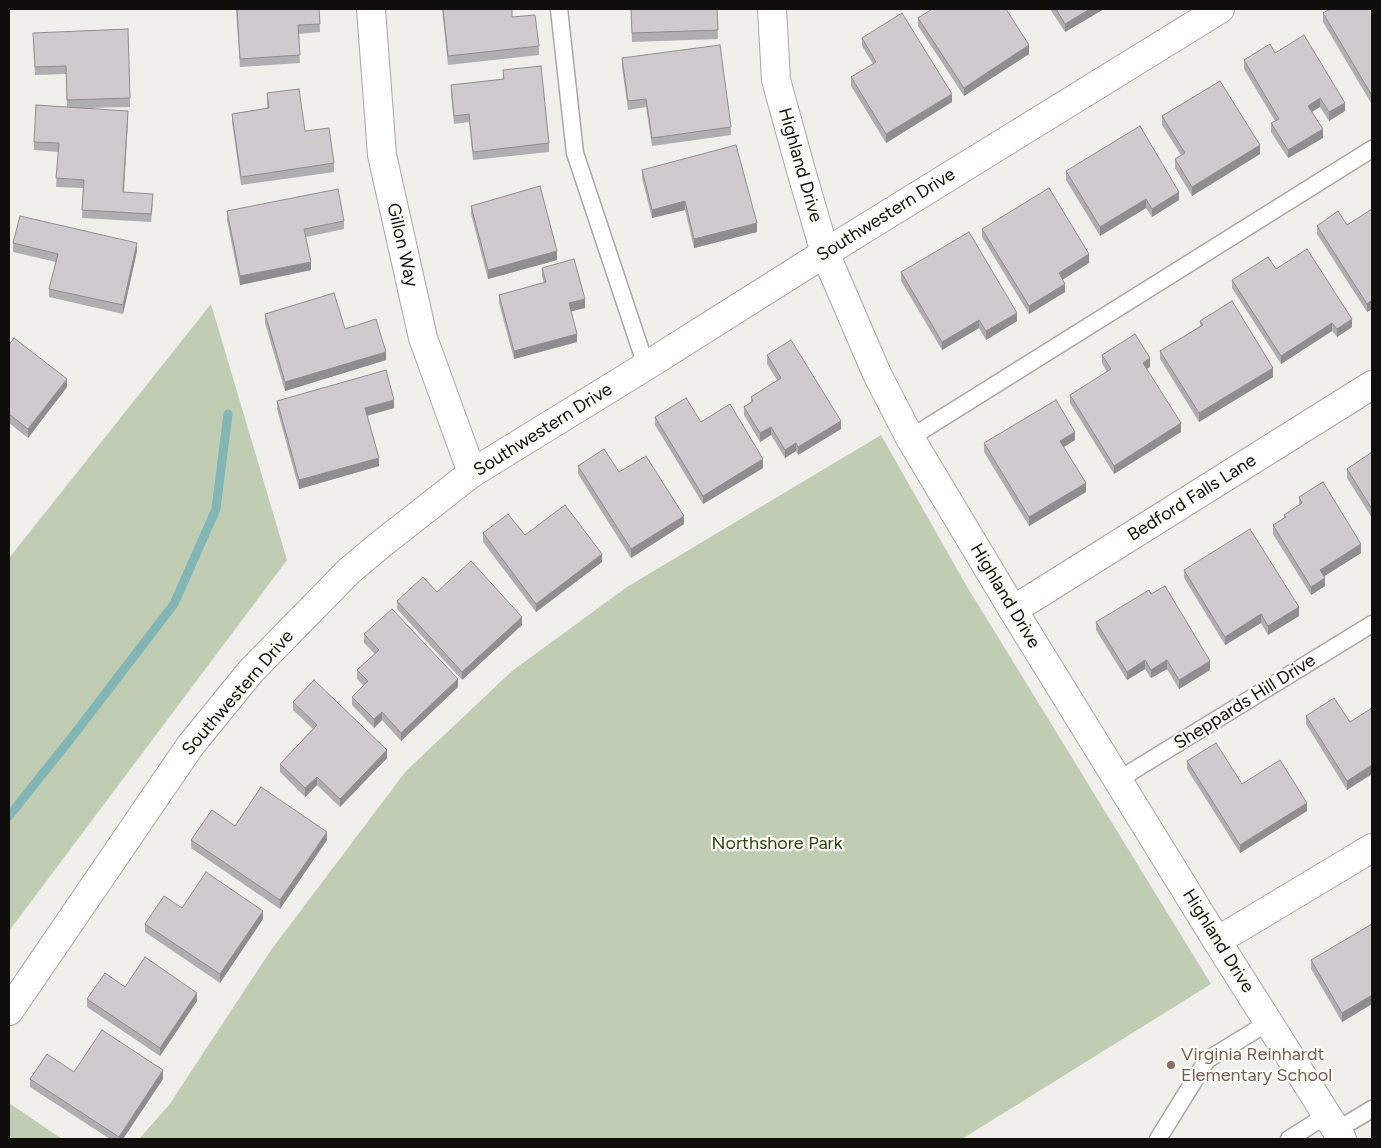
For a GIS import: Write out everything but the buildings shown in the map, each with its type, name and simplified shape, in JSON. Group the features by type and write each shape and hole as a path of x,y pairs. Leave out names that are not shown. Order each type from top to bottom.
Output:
{"street":[{"name":"Gillon Way","path":"370,9 382,155 423,338 472,473"},
{"name":"Highland Drive","path":"772,9 776,80 825,253 877,374 910,438 1013,610 1335,1128"},
{"name":"Southwestern Drive","path":"9,1011 190,746 235,690 286,634 349,571 380,545 472,473 1220,9"},
{"name":"Bedford Falls Lane","path":"1013,610 1372,385"},
{"path":"1217,940 1372,848"}],"lane":[{"path":"559,9 575,153 646,366"},
{"path":"910,438 1372,149"},
{"name":"Sheppards Hill Drive","path":"1118,780 1372,624"},
{"path":"1158,1139 1207,1060 1269,1022"},
{"path":"1289,1139 1335,1128 1372,1108"}],"green space":[{"path":"211,304 287,560 9,931 9,558"},
{"name":"Northshore Park","path":"881,435 966,585 1211,984 962,1139 139,1139 169,1105 271,950 406,771 512,671 627,587"},
{"path":"9,1103 62,1139 9,1139"}],"waterway":[{"path":"9,816 174,604 216,509 228,414"}],"place":[{"name":"Virginia Reinhardt Elementary School","path":"1171,1065"}]}
